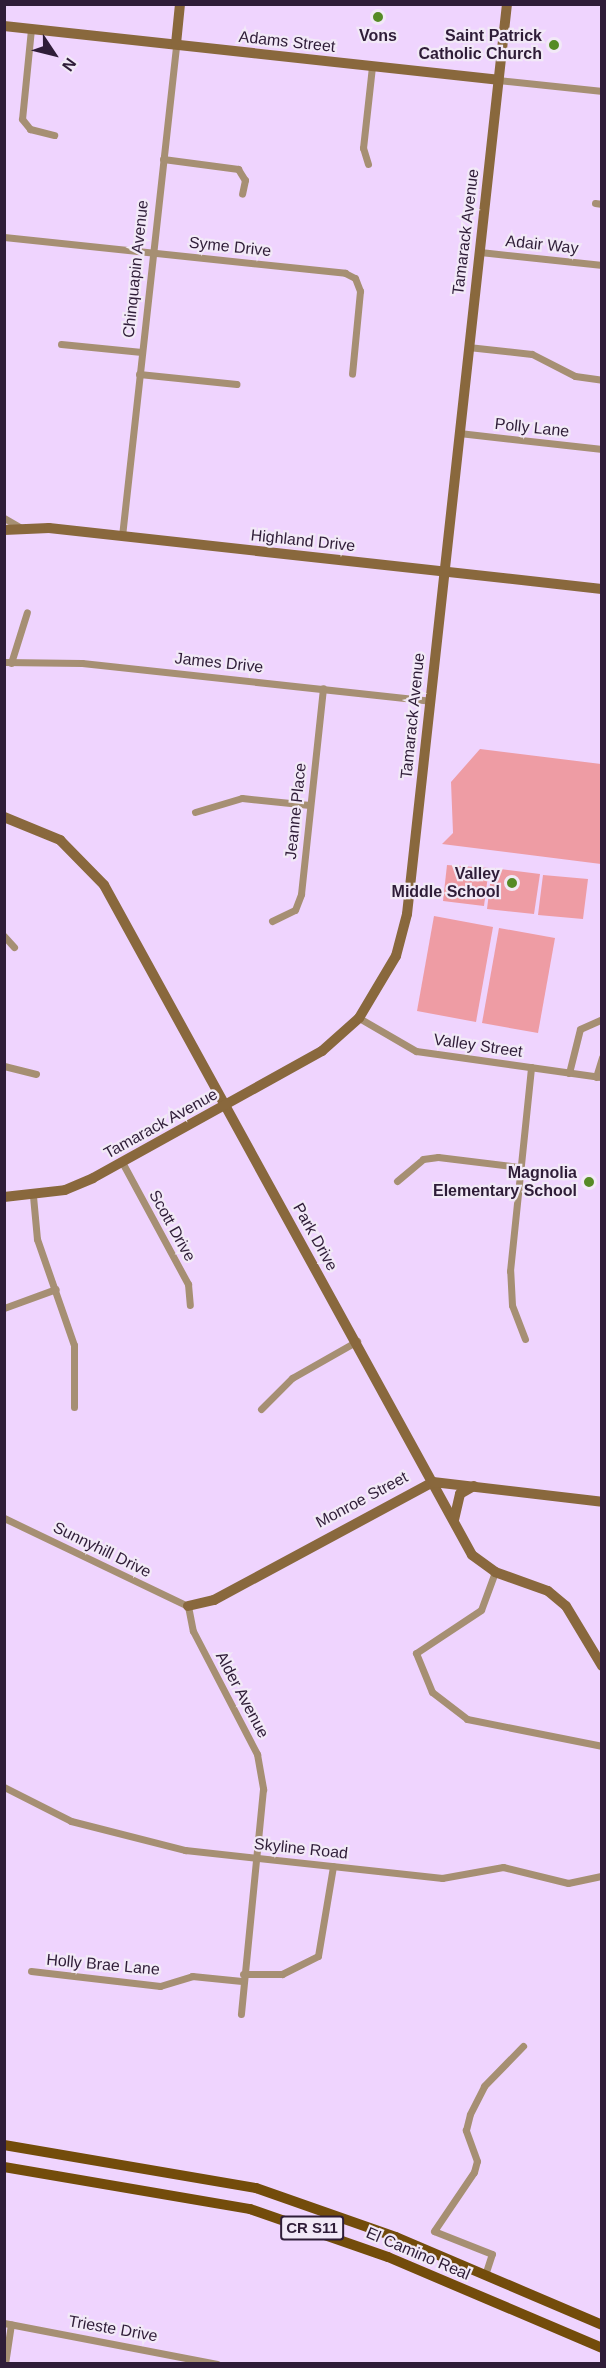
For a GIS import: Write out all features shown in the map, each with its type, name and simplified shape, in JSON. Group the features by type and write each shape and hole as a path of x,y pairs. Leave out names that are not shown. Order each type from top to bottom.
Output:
{"main road":[{"name":"Chinquapin Avenue","path":"176,44 180,4"},
{"name":"Tamarack Avenue","path":"4,1197 33,1196 65,1190 122,1162 321,1051 359,1018 387,976 407,914 507,4"},
{"name":"Adams Street","path":"4,26 498,80"},
{"name":"Highland Drive","path":"21,528 122,536 602,589"},
{"path":"4,530 21,528"},
{"name":"Park Drive","path":"4,817 60,840 104,885 224,1106 357,1341 472,1555 495,1572 548,1591 566,1606 602,1666"},
{"name":"Monroe Street","path":"188,1606 214,1600 433,1482 602,1502"},
{"path":"453,1520 460,1494 474,1486"},
{"name":"El Camino Real","path":"4,2145 255,2188 340,2215 602,2325"},
{"name":"El Camino Real","path":"4,2166 250,2209 366,2248 602,2348"}],"street":[{"path":"31,29 22,119 30,129 54,135"},
{"name":"Chinquapin Avenue","path":"122,536 176,44"},
{"path":"368,164 363,148 372,66"},
{"name":"Adams Street","path":"498,80 602,91"},
{"path":"163,159 238,169 245,180 242,194"},
{"name":"Syme Drive","path":"4,237 153,252 355,278 360,291 352,374"},
{"name":"Adair Way","path":"480,252 602,266"},
{"path":"61,344 142,352"},
{"path":"468,347 532,354 575,376 602,380"},
{"path":"139,374 236,384"},
{"name":"Polly Lane","path":"459,433 602,449"},
{"name":"Highland Drive","path":"4,518 21,528"},
{"path":"8,663 27,612"},
{"name":"James Drive","path":"8,663 82,663 430,701"},
{"name":"Jeanne Place","path":"272,921 295,910 301,894 323,688"},
{"path":"195,812 242,798 310,805"},
{"path":"4,936 14,947"},
{"name":"Valley Street","path":"359,1018 416,1051 599,1077"},
{"path":"569,1073 580,1029 602,1019"},
{"path":"599,1077 602,1057"},
{"path":"4,1066 36,1074"},
{"path":"525,1340 512,1305 510,1271 531,1067"},
{"path":"397,1181 423,1160 438,1157 520,1167"},
{"name":"Scott Drive","path":"122,1162 189,1284 190,1305"},
{"path":"33,1196 37,1239 74,1345 74,1407"},
{"path":"4,1308 56,1289"},
{"path":"261,1409 292,1378 357,1341"},
{"name":"Sunnyhill Drive","path":"4,1518 188,1606"},
{"path":"495,1572 481,1610 420,1645 417,1664 439,1702 467,1719 602,1746"},
{"name":"Alder Avenue","path":"188,1606 193,1631 257,1754 263,1789 241,2014"},
{"name":"Skyline Road","path":"4,1787 71,1821 142,1843 442,1878 503,1867 568,1883 602,1876"},
{"name":"Holly Brae Lane","path":"31,1971 160,1986 192,1976 243,1977 282,1974 318,1956 333,1866"},
{"path":"485,2275 492,2254 434,2230 474,2172 477,2162 466,2130 470,2114 484,2086 523,2046"},
{"path":"5,2364 8,2324"},
{"name":"Trieste Drive","path":"8,2324 217,2364"}],"shaded area":[{"path":"480,749 601,764 601,864 442,844 453,833 451,782"},
{"path":"447,865 489,868 484,906 443,901"},
{"path":"492,868 540,874 534,914 487,909"},
{"path":"543,875 588,879 583,919 538,915"},
{"path":"434,916 493,927 476,1022 417,1011"},
{"path":"499,928 555,938 538,1033 482,1023"}],"place":[{"name":"Vons","path":"378,17"},
{"name":"Saint Patrick Catholic Church","path":"554,45"},
{"name":"Valley Middle School","path":"512,883"},
{"name":"Magnolia Elementary School","path":"589,1182"}]}
